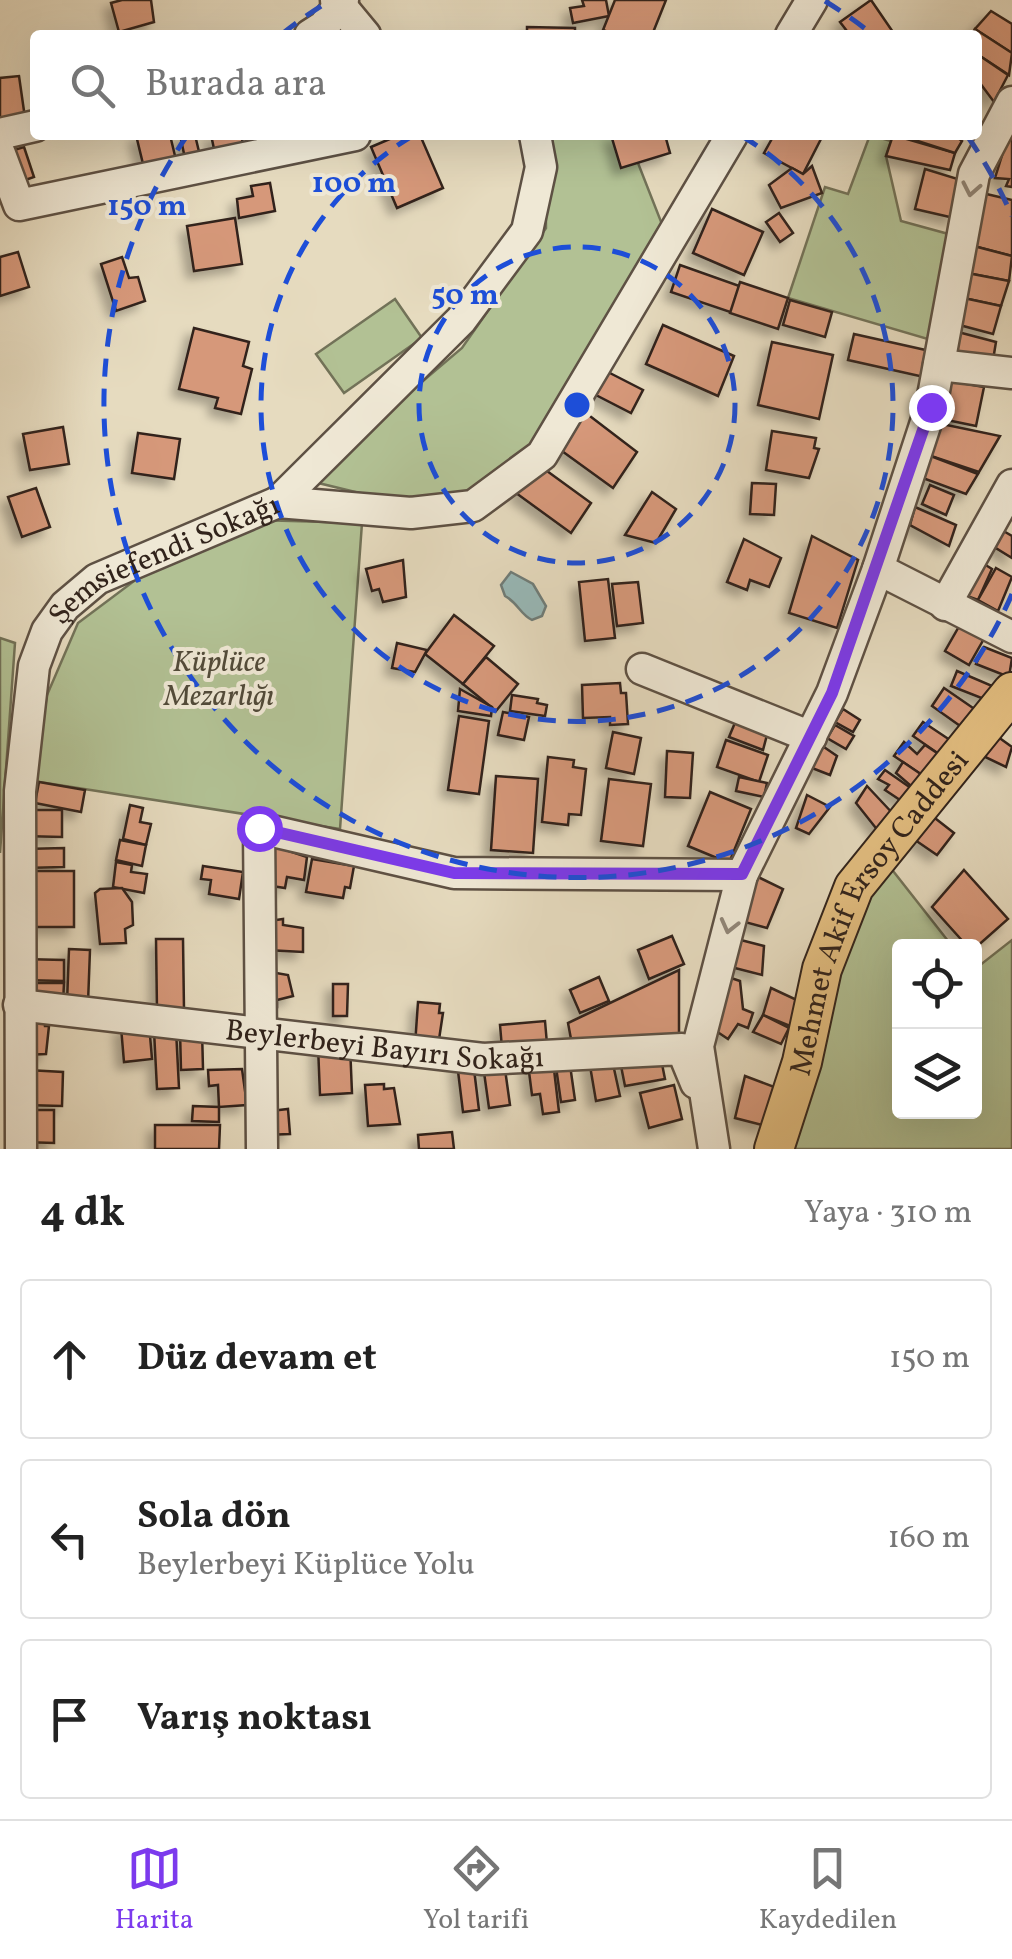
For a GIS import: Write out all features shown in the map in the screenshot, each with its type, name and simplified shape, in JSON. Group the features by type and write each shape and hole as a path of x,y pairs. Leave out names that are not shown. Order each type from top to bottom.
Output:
{"main road":[{"name":"Mehmet Akif Ersoy Caddesi","path":"774,1149 802,1062 822,969 854,888 1012,692"}],"street":[{"path":"794,30 812,0"},
{"path":"318,30 339,2 361,30"},
{"path":"714,1149 698,1046 742,874 832,693 878,569 931,407 974,174 1012,102"},
{"path":"0,134 30,127"},
{"path":"0,154 18,205 331,140"},
{"path":"278,502 462,320 527,231 540,167 536,140"},
{"name":"Şemsiefendi Sokağı","path":"21,1149 20,1005 10,829 20,792 34,666 47,631 65,606 97,580 278,502 411,513 473,506 542,455 729,140"},
{"path":"939,366 1012,373"},
{"path":"945,605 1012,486"},
{"path":"878,569 1012,637"},
{"path":"642,669 810,737"},
{"path":"262,1149 259,828 454,873 742,874"},
{"name":"Beylerbeyi Bayırı Sokağı","path":"20,1005 483,1059 682,1049 710,1113"}],"green space":[{"path":"545,140 629,140 669,242 507,480 413,506 306,480 462,348 546,228"},
{"path":"868,140 891,141 886,156 901,221 952,235 931,340 788,298 825,187 848,194"},
{"path":"395,299 422,338 344,393 316,354"},
{"name":"Küplüce Mezarlığı","path":"256,520 362,523 340,829 33,781 47,695 78,623 162,560"},
{"path":"0,638 15,643 0,853"},
{"path":"875,848 946,939 892,939 892,1119 982,1119 982,964 1012,940 1012,1149 775,1149"}],"water":[{"path":"511,572 533,584 546,606 542,616 532,620 505,596 501,585"}],"building":[{"path":"151,0 154,22 118,30 111,3"},
{"path":"582,0 606,0 609,16 573,23 570,8 584,6"},
{"path":"615,0 666,0 654,30 603,30"},
{"path":"871,0 892,30 846,30 840,22"},
{"path":"991,11 1012,24 1012,53 982,30 975,29"},
{"path":"527,27 575,28 575,30"},
{"path":"982,34 1012,53 1009,75 982,57"},
{"path":"982,57 1008,75 994,102 982,86"},
{"path":"19,76 26,125 0,134 0,78"},
{"path":"1009,133 1012,187 1006,186 1009,179 995,178"},
{"path":"137,140 171,140 176,160 144,168"},
{"path":"181,140 196,140 201,160 186,163"},
{"path":"212,140 242,140 245,152 216,158"},
{"path":"387,140 422,140 443,188 397,208 371,147"},
{"path":"613,140 666,140 670,153 621,168"},
{"path":"771,140 820,140 803,174 764,153"},
{"path":"891,140 910,140 955,153 950,170 886,156"},
{"path":"915,140 961,140 955,153"},
{"path":"24,147 34,177 14,184 4,153"},
{"path":"812,166 822,193 781,208 769,185 792,168 803,174"},
{"path":"925,169 961,180 954,218 915,209"},
{"path":"270,183 275,211 239,218 237,199 253,196 251,186"},
{"path":"978,192 1012,200 1012,256 966,244"},
{"path":"712,209 763,232 744,275 693,253"},
{"path":"779,213 793,233 780,242 766,222"},
{"path":"235,218 242,264 194,271 187,226"},
{"path":"966,244 1012,256 1009,281 962,272"},
{"path":"18,252 29,287 0,296 0,257"},
{"path":"122,257 129,278 138,277 145,301 116,311 101,264"},
{"path":"680,265 745,288 736,314 671,292"},
{"path":"962,272 1009,281 1001,306 959,297"},
{"path":"740,282 788,298 778,329 730,313"},
{"path":"959,297 1001,306 993,334 952,323"},
{"path":"790,300 832,312 825,337 783,325"},
{"path":"663,325 734,356 718,396 646,364"},
{"path":"194,328 249,342 243,366 252,369 241,414 215,408 218,398 179,389"},
{"path":"958,332 996,342 992,366 957,361"},
{"path":"854,334 930,351 924,377 848,360"},
{"path":"772,342 833,355 819,419 758,405"},
{"path":"604,370 643,390 631,413 592,393"},
{"path":"950,381 984,387 976,426 942,419"},
{"path":"582,410 637,452 613,488 555,446"},
{"path":"937,423 1000,436 979,472 928,455"},
{"path":"63,427 69,464 30,470 23,434"},
{"path":"772,431 816,438 814,448 819,449 809,478 766,470"},
{"path":"138,433 180,439 174,479 132,473"},
{"path":"928,455 978,474 966,494 920,477"},
{"path":"536,463 591,503 571,533 516,493"},
{"path":"752,483 776,484 774,515 750,514"},
{"path":"930,485 954,495 946,515 922,504"},
{"path":"36,488 50,527 22,537 8,497"},
{"path":"652,492 676,509 656,543 625,535"},
{"path":"915,507 956,525 949,546 910,525"},
{"path":"1000,529 1012,536 1012,558 991,545"},
{"path":"812,536 858,560 837,628 789,613"},
{"path":"744,539 781,558 769,587 750,580 747,590 727,582"},
{"path":"403,560 406,597 383,602 379,589 372,591 366,569"},
{"path":"984,564 992,569 978,600 967,596"},
{"path":"996,568 1012,577 998,611 978,600"},
{"path":"608,579 615,638 585,641 579,582"},
{"path":"638,582 643,623 617,626 612,584"},
{"path":"454,615 494,646 463,684 425,654"},
{"path":"961,623 985,637 969,665 945,651"},
{"path":"397,643 427,650 415,672 392,668"},
{"path":"984,647 1012,658 1009,677 976,664"},
{"path":"486,657 518,684 496,711 463,684"},
{"path":"957,671 997,688 989,701 951,686"},
{"path":"620,683 621,693 626,693 628,724 610,725 610,717 583,718 582,685"},
{"path":"944,688 976,710 963,728 932,706"},
{"path":"460,689 492,707 491,716 458,711"},
{"path":"512,695 538,699 537,703 547,705 545,716 510,711"},
{"path":"843,709 860,720 853,732 835,722"},
{"path":"503,712 529,717 524,740 498,735"},
{"path":"459,716 489,721 479,794 448,790"},
{"path":"737,718 768,731 763,750 729,737"},
{"path":"923,722 956,744 946,759 913,736"},
{"path":"835,725 854,736 846,749 827,738"},
{"path":"613,732 641,738 634,774 606,768"},
{"path":"994,734 1012,747 1006,767 983,756"},
{"path":"726,740 768,755 759,782 717,767"},
{"path":"904,742 917,754 925,745 946,759 928,779 894,756"},
{"path":"821,745 837,756 830,775 812,768"},
{"path":"667,751 693,753 690,798 665,797"},
{"path":"548,757 574,760 573,767 586,769 581,815 569,814 568,825 542,822"},
{"path":"903,762 928,779 918,792 896,773"},
{"path":"885,770 918,793 909,806 885,790 889,785 878,779"},
{"path":"496,776 538,779 533,853 491,850"},
{"path":"739,777 767,783 764,797 736,791"},
{"path":"609,779 651,784 643,846 601,841"},
{"path":"39,782 85,790 81,812 35,803"},
{"path":"867,786 897,818 883,837 856,803"},
{"path":"710,792 751,809 729,863 688,846"},
{"path":"807,795 830,807 809,834 796,828"},
{"path":"130,805 143,808 140,822 151,824 146,845 123,839"},
{"path":"24,810 62,810 62,837 23,836"},
{"path":"931,815 954,833 937,855 915,840"},
{"path":"120,840 146,845 142,866 116,860"},
{"path":"271,845 307,857 304,880 287,877 285,888 265,885"},
{"path":"64,848 64,867 24,868 24,849"},
{"path":"312,859 354,866 350,888 345,887 343,898 306,892"},
{"path":"116,862 132,865 131,872 147,874 144,893 113,887"},
{"path":"203,866 243,872 239,899 209,894 211,880 201,879"},
{"path":"964,870 1008,919 982,942 961,939 932,907"},
{"path":"22,871 74,871 74,927 22,927"},
{"path":"756,876 783,889 767,928 741,921"},
{"path":"122,888 132,902 133,925 125,929 126,943 100,944 95,893 100,889"},
{"path":"283,919 283,925 303,928 303,952 267,950 269,921"},
{"path":"672,936 684,964 649,979 638,950"},
{"path":"733,938 764,946 762,975 731,967"},
{"path":"156,939 183,939 184,1010 157,1011"},
{"path":"69,949 90,950 88,1003 67,1003"},
{"path":"22,959 64,960 64,981 22,980"},
{"path":"259,970 288,975 293,996 277,1000 277,1007 260,1007"},
{"path":"679,970 679,1036 571,1039 568,1023"},
{"path":"725,976 740,981 743,1009 753,1013 748,1028 738,1024 728,1039 716,1031"},
{"path":"599,977 609,1001 580,1013 570,990"},
{"path":"36,983 64,983 63,1003 36,1002"},
{"path":"333,984 348,984 347,1016 333,1016"},
{"path":"771,988 799,1001 795,1028 763,1015"},
{"path":"418,1002 440,1004 439,1013 443,1013 438,1046 415,1045"},
{"path":"23,1013 44,1013 45,1026 49,1026 46,1054 24,1055"},
{"path":"763,1015 789,1028 781,1044 753,1032"},
{"path":"545,1021 547,1044 502,1048 500,1025"},
{"path":"149,1024 152,1059 124,1062 121,1027"},
{"path":"176,1030 179,1088 157,1089 154,1031"},
{"path":"202,1030 203,1069 181,1070 180,1031"},
{"path":"350,1045 352,1093 320,1095 318,1046"},
{"path":"660,1054 665,1079 625,1086 620,1061"},
{"path":"611,1055 620,1096 596,1101 589,1060"},
{"path":"569,1058 575,1100 561,1102 555,1060"},
{"path":"473,1061 479,1110 463,1112 457,1063"},
{"path":"553,1061 559,1112 543,1114 540,1094 532,1095 528,1064"},
{"path":"504,1062 510,1105 489,1108 483,1065"},
{"path":"242,1069 247,1105 219,1107 218,1085 209,1086 208,1070"},
{"path":"27,1070 63,1072 62,1106 25,1105"},
{"path":"745,1076 777,1088 766,1126 735,1118"},
{"path":"384,1084 384,1089 394,1088 400,1124 368,1126 365,1085"},
{"path":"674,1085 682,1119 649,1128 640,1093"},
{"path":"193,1106 219,1107 219,1122 192,1121"},
{"path":"288,1109 290,1134 264,1135 262,1112"},
{"path":"23,1110 54,1110 54,1143 23,1142"},
{"path":"155,1125 220,1125 219,1149 155,1149"},
{"path":"452,1132 454,1149 419,1149 418,1135"}],"route":[{"path":"259,828 454,873 742,874 832,693 931,407"}]}
